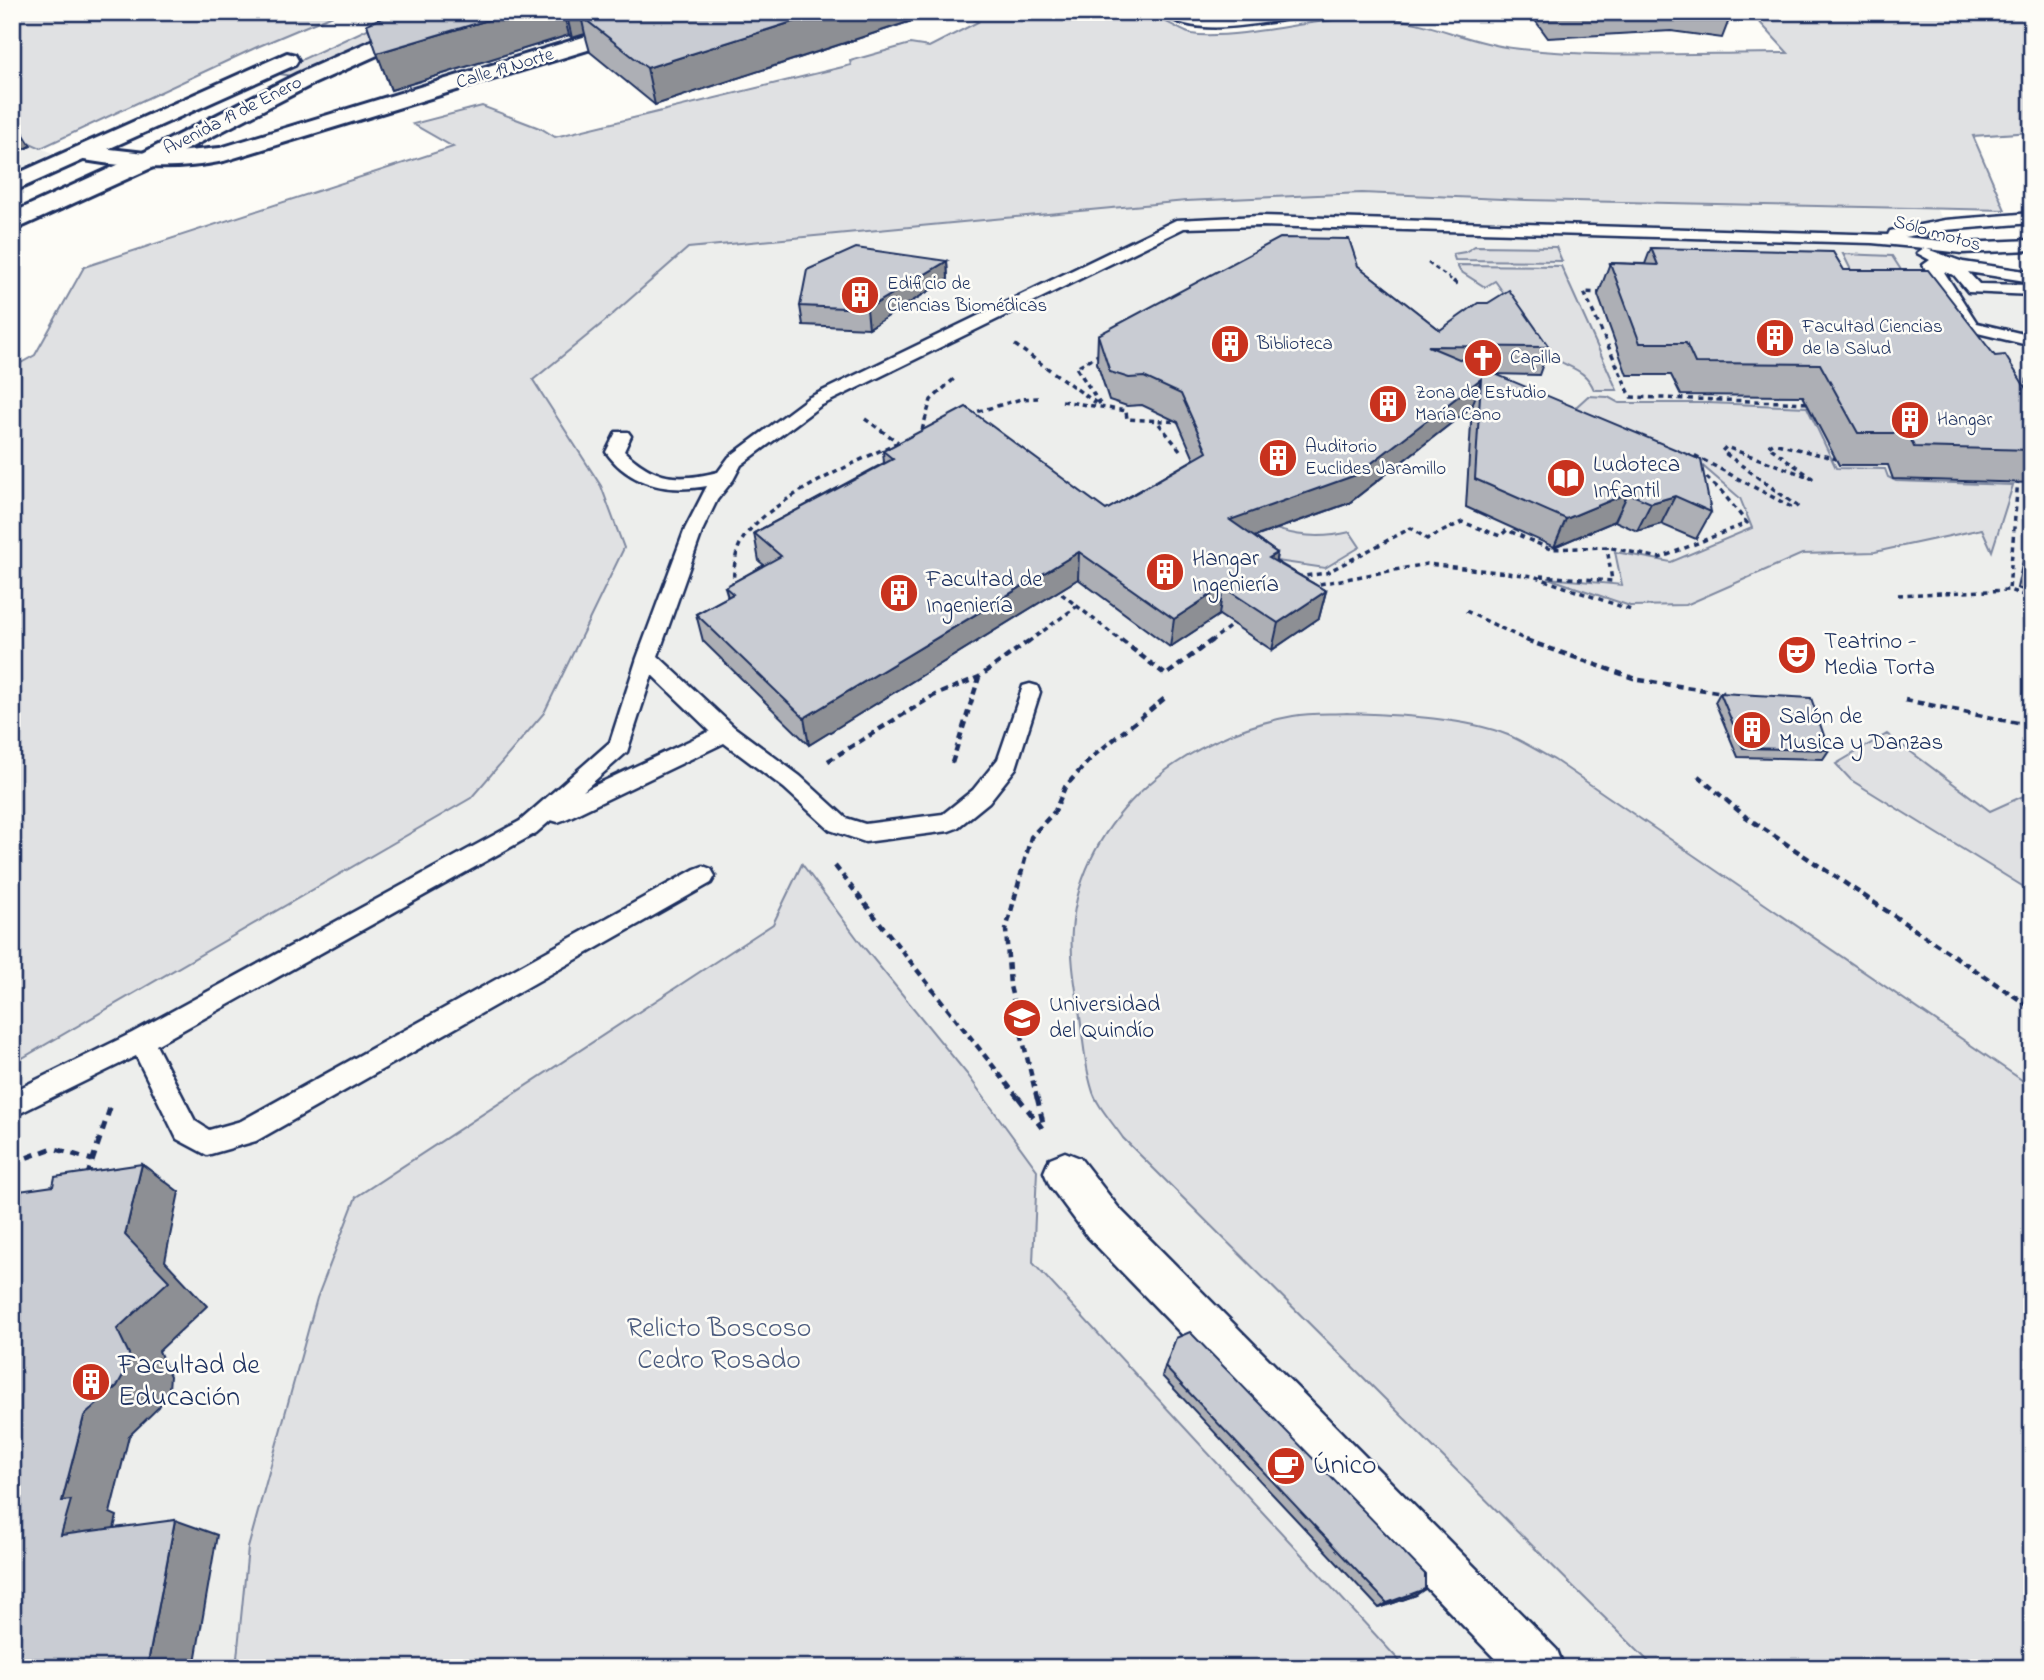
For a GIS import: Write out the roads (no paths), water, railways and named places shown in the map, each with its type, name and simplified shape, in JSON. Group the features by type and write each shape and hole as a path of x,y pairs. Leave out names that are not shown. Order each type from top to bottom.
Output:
{"main road":[{"name":"Avenida 19 de Enero","path":"12,223 142,163 305,79 454,12"},
{"name":"Calle 19 Norte","path":"142,163 187,162 322,125 688,12"},
{"name":"Avenida 19 de Enero","path":"18,179 84,153 306,52"},
{"path":"84,153 142,163"}],"street":[{"path":"1065,1172 1102,1222 1539,1668"}],"lane":[{"path":"1167,12 1191,23 1204,24 1308,12"},
{"path":"1872,237 1945,225 2032,218"},
{"path":"528,827 619,746 647,657 694,529 708,499 727,476 735,461 814,401 1181,223 1260,221 1705,235 1872,237 1962,248 2032,245"},
{"name":"Sólo motos","path":"1872,237 1960,266 2032,277"},
{"path":"1910,249 1908,253 1931,265 1960,272 1974,289 2032,290"},
{"path":"1931,265 1971,326 2032,341"},
{"path":"622,436 615,452 634,472 664,483 695,484 727,476"},
{"path":"647,657 726,733 792,782 838,824 865,833 949,822 981,796 1008,762 1030,692"},
{"path":"12,1105 141,1041 528,827 726,733"},
{"path":"141,1041 186,1130 207,1143 247,1132 703,876"}],"place":[{"name":"Edificio de Ciencias Biomédicas","path":"860,295"},
{"name":"Facultad Ciencias de la Salud","path":"1775,338"},
{"name":"Biblioteca","path":"1230,344"},
{"name":"Capilla","path":"1483,358"},
{"name":"Zona de Estudio María Cano","path":"1388,404"},
{"name":"Hangar","path":"1910,420"},
{"name":"Auditorio Euclides Jaramillo","path":"1278,458"},
{"name":"Ludoteca Infantil","path":"1566,478"},
{"name":"Hangar Ingeniería","path":"1165,572"},
{"name":"Facultad de Ingeniería","path":"899,593"},
{"name":"Teatrino - Media Torta","path":"1797,655"},
{"name":"Salón de Musica y Danzas","path":"1752,730"},
{"name":"Universidad del Quindío","path":"1022,1018"},
{"name":"Facultad de Educación","path":"91,1382"},
{"name":"Único","path":"1286,1466"}],"park label":[{"name":"Relicto Boscoso Cedro Rosado","path":"719,1345"}]}
